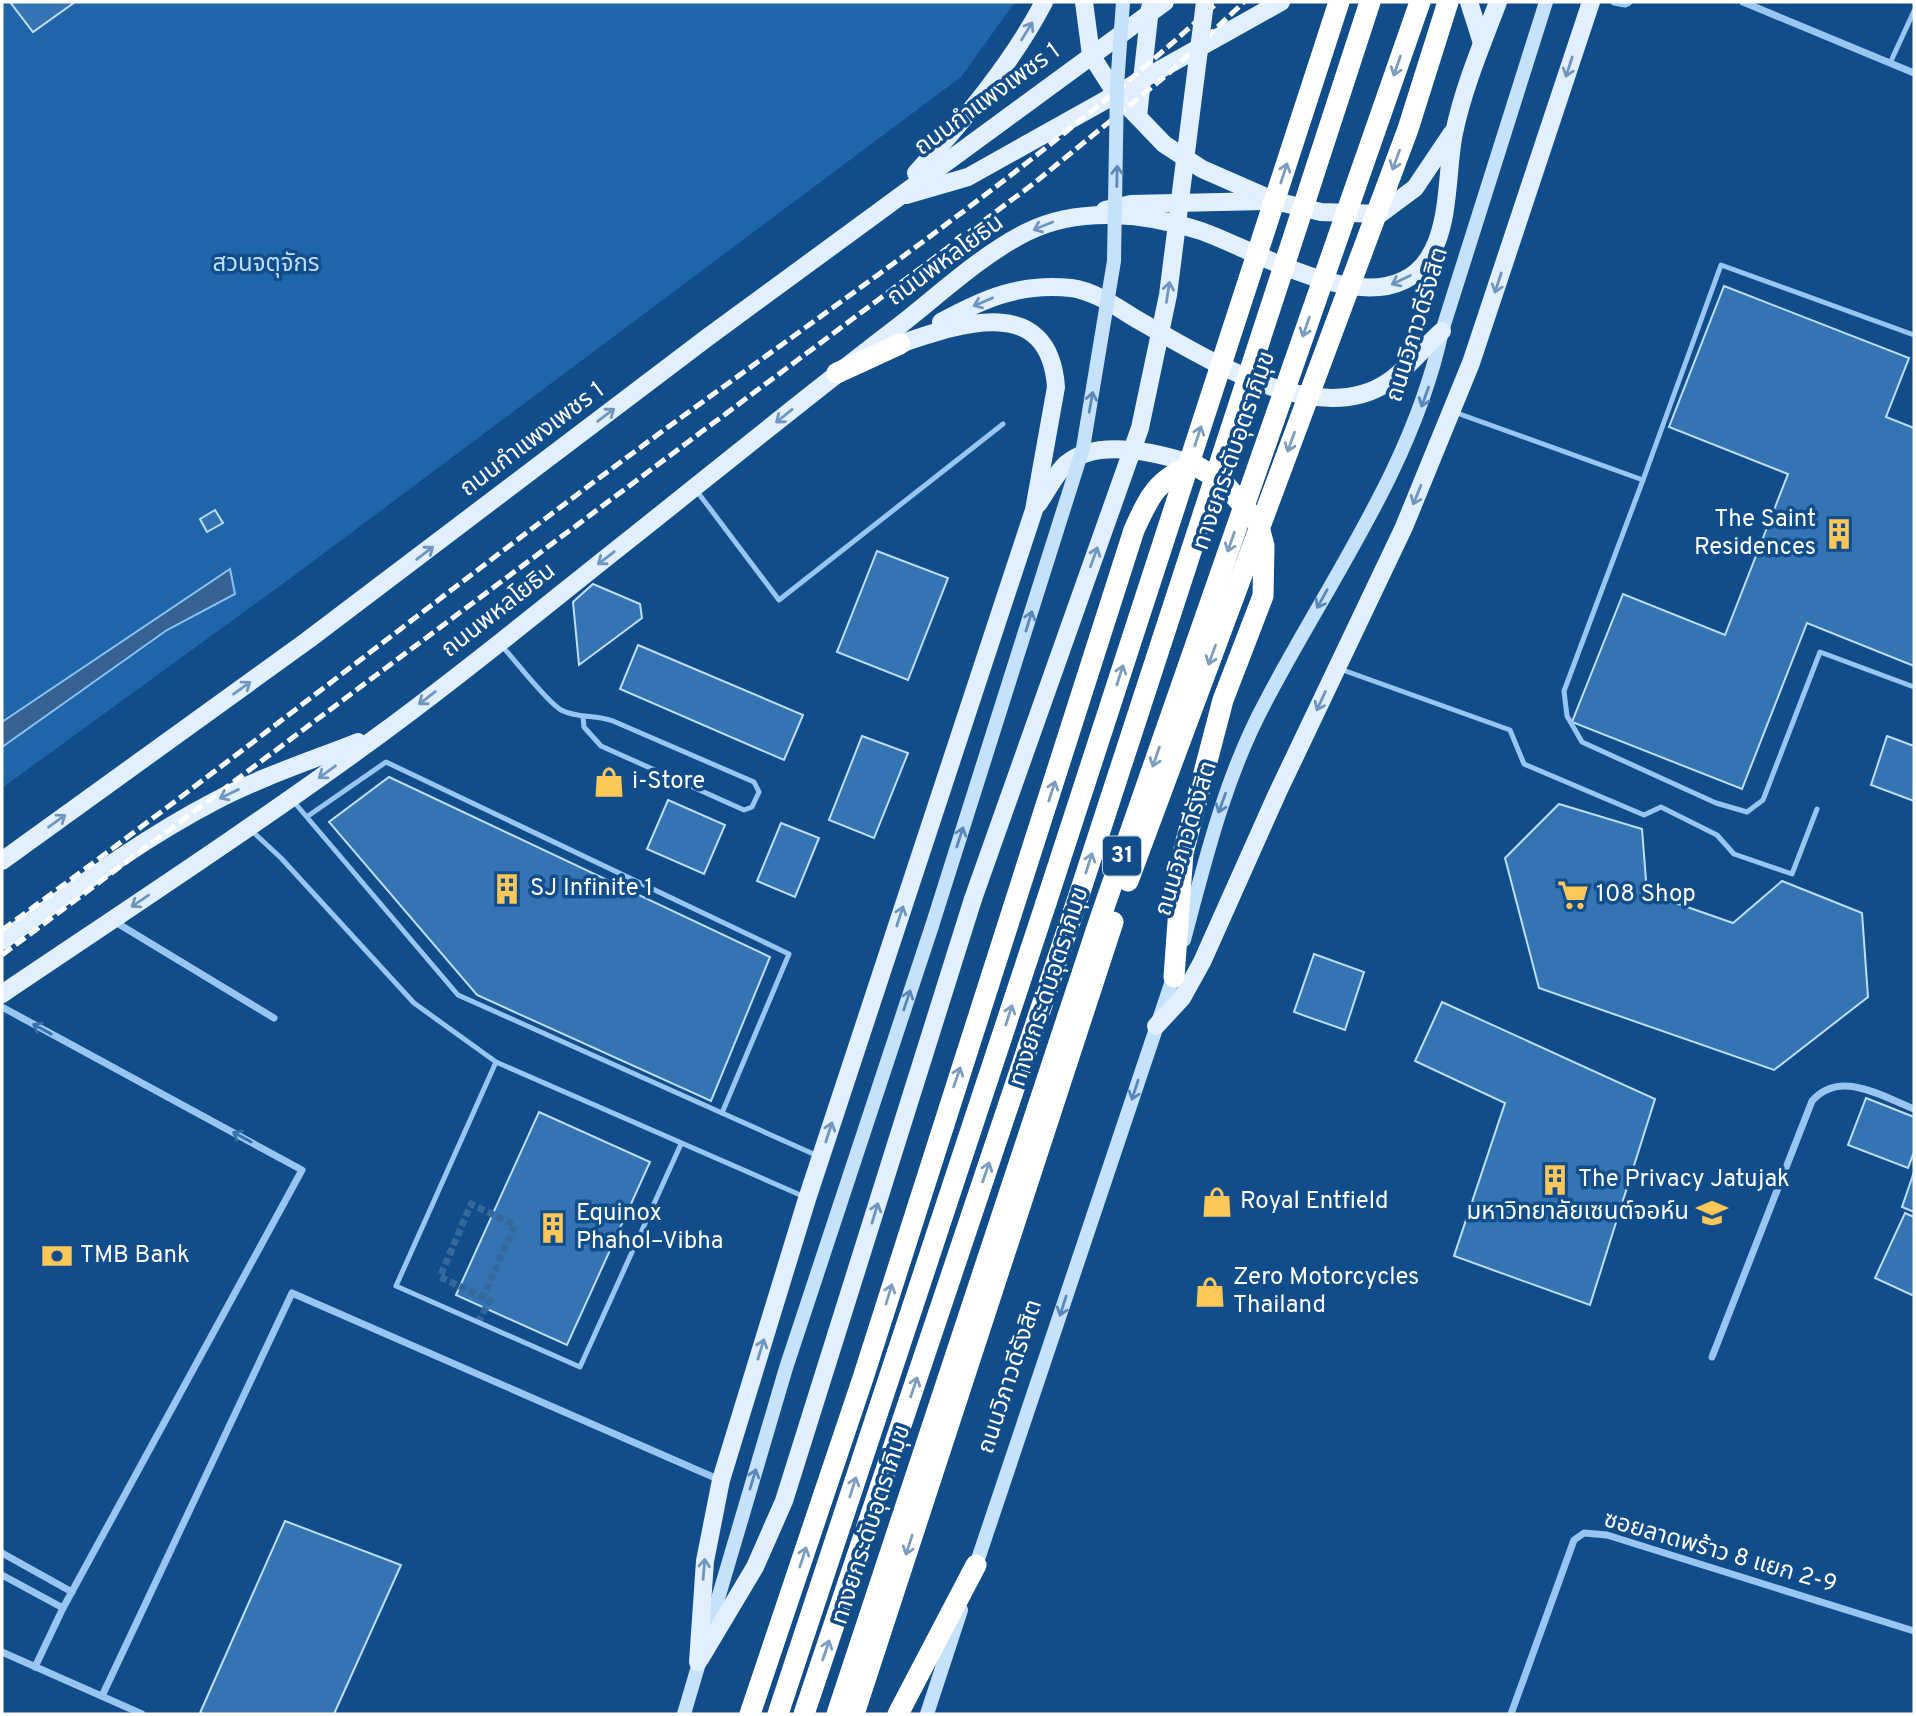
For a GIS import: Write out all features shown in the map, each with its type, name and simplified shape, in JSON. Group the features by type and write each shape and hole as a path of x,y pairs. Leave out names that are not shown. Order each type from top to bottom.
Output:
{"highway":[{"name":"31","path":"778,1714 1046,903 1339,2"},
{"name":"ทางยกระดับอุตราภิมุข","path":"804,1714 1082,886 1370,2"},
{"name":"ทางยกระดับอุตราภิมุข","path":"837,1714 1101,916 1420,2"},
{"name":"ถนนวิภาวดีรังสิต","path":"854,1714 1113,922 1408,130 1448,2"},
{"path":"837,373 900,344"},
{"path":"750,1714 863,1378 1134,530 1150,494 1168,475 1193,464 1223,482 1258,523 1264,546 1264,571 1262,596 1223,700 1183,853 1174,977"},
{"path":"898,1714 976,1565"}],"main road":[{"path":"893,199 979,100 1013,54 1044,2"},
{"path":"1084,2 1091,55 1116,94 1164,144 1202,169 1275,201 1321,212 1380,214 1415,188 1454,130"},
{"path":"684,1714 786,1368 936,913 1083,448 1114,261 1117,86 1123,2"},
{"path":"1138,116 1150,8 1165,2"},
{"path":"698,1662 755,1567 784,1501 973,899 1140,428 1156,364 1170,282 1205,2"},
{"path":"893,199 968,177 1281,2"},
{"path":"1469,2 1482,43"},
{"name":"ถนนพหลโยธิน","path":"2,994 249,828 383,733 837,373 997,251 1038,228 1060,219 1087,214 1166,222 1198,230 1329,282 1360,289 1385,287 1407,279 1428,259 1443,209 1454,130 1498,2"},
{"name":"ถนนวิภาวดีรังสิต","path":"927,1714 1174,977 1216,821 1240,755 1265,701 1388,482 1413,431 1432,379 1441,331 1546,2"},
{"path":"1156,1026 1182,998 1202,962 1404,527 1471,363 1591,2"},
{"name":"ถนนกำแพงเพชร 1","path":"2,861 308,640 893,199 1091,55 1150,8"},
{"path":"1087,214 1131,204 1275,201"},
{"path":"900,344 981,302 1016,288 1074,288 1096,295 1182,345 1256,382 1282,391 1326,398 1348,396 1388,383 1441,331"},
{"path":"698,1662 705,1561 721,1480 807,1199 1034,510 1056,387 1055,369 1048,352 1034,335 1018,326 988,320 955,326 900,344"},
{"path":"1034,510 1067,463 1096,451 1139,451 1193,464"},
{"name":"ถนนพหลโยธิน","path":"2,941 124,855 213,802 252,783 383,733"}],"street":[{"path":"1614,2 1629,2"},
{"path":"1743,2 1891,61 1914,73"},
{"path":"112,920 274,1017"},
{"path":"2,1007 302,1170 63,1608 35,1667"},
{"path":"1712,1357 1812,1101 1820,1091 1836,1083 1856,1086 1914,1109"},
{"path":"102,1696 292,1293 721,1480"},
{"name":"ซอยลาดพร้าว 8 แยก 2-9","path":"1511,1714 1574,1540 1584,1533 1607,1535 1914,1631"},
{"path":"2,1553 72,1592"},
{"path":"2,1575 63,1608"},
{"path":"2,1652 142,1714"}],"lane":[{"path":"1891,61 1914,11"},
{"path":"1914,335 1721,265 1564,691 1567,716 1582,742 1716,803 1747,812 1763,800 1820,652 1914,687"},
{"path":"1451,411 1643,480"},
{"path":"694,488 779,600 1003,425"},
{"path":"499,642 559,709 583,717 599,715 613,720 754,782 759,792 752,807 744,810 601,746 584,727 583,717"},
{"path":"1337,668 1510,730 1524,764 1644,815 1661,807 1717,835 1734,854 1792,874 1817,809"},
{"path":"308,816 386,762 789,954 722,1114"},
{"path":"291,798 458,995 821,1158"},
{"path":"249,828 281,858 415,1003 496,1062 807,1199"},
{"path":"496,1062 396,1286 478,1323 580,1367 681,1144"}],"green space":[{"name":"สวนจตุจักร","path":"2,2 1015,2 961,77 284,583 2,788"}],"shaded area":[{"path":"230,569 235,594 167,630 2,747 2,722"}],"building":[{"path":"10,2 75,2 33,32"},
{"name":"The Saint Residences","path":"1724,286 1909,358 1886,417 1914,428 1914,666 1807,623 1742,789 1572,722 1623,594 1725,635 1788,474 1669,427"},
{"path":"215,510 223,523 207,532 200,519"},
{"path":"877,551 948,578 908,680 837,652"},
{"path":"593,584 640,604 642,618 579,665 573,602"},
{"path":"638,645 803,715 784,760 620,689"},
{"path":"862,736 908,753 874,838 829,820"},
{"path":"1887,736 1914,746 1914,801 1871,785"},
{"name":"SJ Infinite 1","path":"389,777 770,957 711,1101 477,995 329,822"},
{"path":"668,800 725,825 704,874 647,849"},
{"path":"1559,804 1642,829 1647,893 1733,923 1782,881 1862,913 1868,997 1774,1070 1539,988 1505,858"},
{"path":"781,823 819,838 795,897 757,881"},
{"path":"1314,954 1364,972 1345,1030 1294,1012"},
{"name":"The Privacy Jatujak","path":"1442,1002 1655,1099 1590,1305 1454,1256 1505,1103 1415,1061"},
{"path":"1866,1098 1914,1117 1914,1152 1908,1168 1848,1145"},
{"name":"Equinox Phahol–Vibha","path":"539,1112 650,1162 567,1345 456,1295"},
{"path":"1914,1172 1914,1212 1902,1207"},
{"path":"1905,1213 1914,1217 1914,1296 1875,1278"},
{"path":"285,1521 401,1565 334,1714 200,1713"}],"tunnel":[{"path":"478,1323 490,1300 483,1297 440,1277 471,1204 515,1225 483,1297"}],"railway":[{"path":"2,930 622,461 1001,183 1148,64 1218,2"},
{"path":"2,955 1033,184 1168,74 1244,2"}],"place":[{"name":"The Saint Residences","path":"1839,534"},
{"name":"i-Store","path":"609,782"},
{"name":"SJ Infinite 1","path":"507,889"},
{"name":"108 Shop","path":"1573,895"},
{"name":"The Privacy Jatujak","path":"1555,1180"},
{"name":"Royal Entfield","path":"1217,1202"},
{"name":"มหาวิทยาลัยเซนต์จอห์น","path":"1712,1213"},
{"name":"Equinox Phahol–Vibha","path":"553,1228"},
{"name":"TMB Bank","path":"57,1256"},
{"name":"Zero Motorcycles Thailand","path":"1210,1292"}]}
